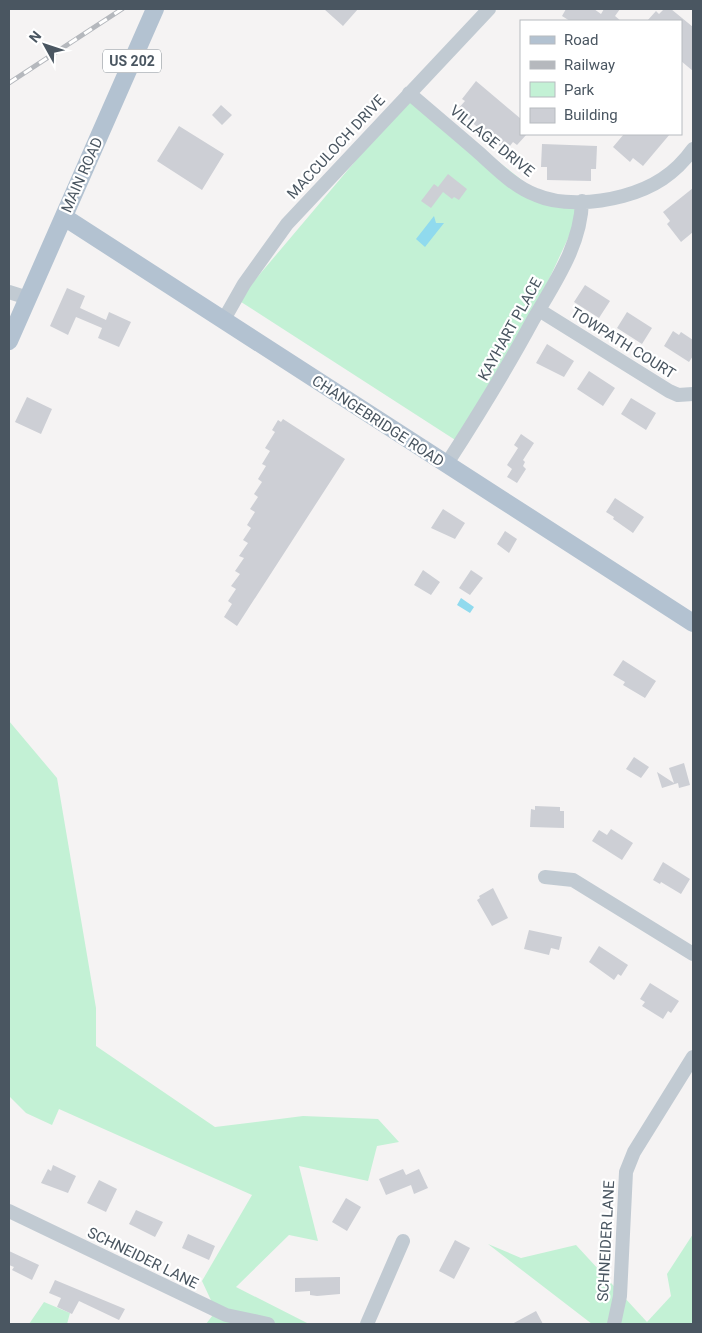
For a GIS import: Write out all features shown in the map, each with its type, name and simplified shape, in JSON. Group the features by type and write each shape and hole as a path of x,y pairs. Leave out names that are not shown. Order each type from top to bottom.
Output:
{"main road":[{"name":"MAIN ROAD","path":"9,341 155,9"},
{"name":"CHANGEBRIDGE ROAD","path":"64,217 693,623"}],"street":[{"name":"MACCULOCH DRIVE","path":"223,321 244,284 287,224 489,9"},
{"name":"VILLAGE DRIVE","path":"409,93 505,176 528,192 549,200 582,201 616,198 652,186 676,169 693,148"},
{"name":"KAYHART PLACE","path":"446,465 492,394 539,310 578,234 582,201"},
{"path":"9,292 28,298"},
{"name":"TOWPATH COURT","path":"539,310 669,391 678,395 693,394"},
{"path":"545,877 573,880 693,954"},
{"name":"SCHNEIDER LANE","path":"614,1324 620,1296 626,1172 634,1152 693,1057"},
{"name":"SCHNEIDER LANE","path":"9,1211 226,1315 268,1324"},
{"path":"367,1324 404,1241"}],"green space":[{"path":"412,94 537,192 583,206 500,385 463,445 238,300"},
{"path":"9,721 57,778 96,1008 96,1046 215,1127 303,1116 378,1119 399,1142 377,1146 368,1181 299,1166 318,1241 289,1235 236,1287 309,1324 206,1324 216,1311 202,1281 252,1195 59,1109 52,1125 26,1113 9,1096"},
{"path":"693,1234 693,1324 592,1324 488,1244 521,1258 576,1245 647,1322 671,1296 667,1274"},
{"path":"44,1302 70,1313 67,1324 29,1324"}],"water":[{"path":"434,216 436,223 444,223 425,247 416,239"},
{"path":"461,598 474,607 470,613 457,605"}],"building":[{"path":"324,9 358,9 343,26"},
{"path":"566,9 594,9 601,14 604,9 620,9 615,16 620,20 568,20 562,16"},
{"path":"664,9 671,9 693,27 693,71 682,62 682,20 648,20 656,11 659,14"},
{"path":"476,81 520,118 520,135 526,135 517,145 513,142 506,151 457,110 465,101 462,99"},
{"path":"221,105 232,115 222,125 212,115"},
{"path":"179,126 224,154 202,190 157,161"},
{"path":"623,135 669,135 643,166 633,158 630,162 613,147"},
{"path":"542,144 597,146 596,169 591,169 591,181 547,180 547,167 541,167"},
{"path":"448,174 467,189 459,200 454,197 452,199 443,192 431,208 421,201 434,184 438,187"},
{"path":"693,188 693,232 681,242 667,224 670,221 663,212"},
{"path":"585,285 610,301 599,318 574,302"},
{"path":"67,288 85,296 80,308 106,320 109,312 131,322 119,347 98,338 102,328 76,317 68,335 50,326"},
{"path":"627,312 652,328 642,344 617,328"},
{"path":"673,331 679,335 681,332 693,340 693,356 689,362 664,346"},
{"path":"547,344 574,361 564,377 536,363"},
{"path":"589,371 615,388 603,406 577,389"},
{"path":"27,397 52,409 41,434 15,422"},
{"path":"631,398 656,413 646,430 621,414"},
{"path":"283,419 345,459 237,626 224,617 232,604 228,601 236,589 231,586 240,574 235,571 244,558 239,556 248,543 243,540 251,528 247,525 255,512 250,509 258,497 254,494 262,482 258,479 266,466 262,464 270,451 265,448 275,432 272,430 278,420 281,422"},
{"path":"521,434 534,443 523,460 525,462 523,466 526,469 517,483 507,477 512,469 507,465 518,448 514,445"},
{"path":"615,498 644,517 633,533 606,512"},
{"path":"443,509 465,523 455,539 431,528"},
{"path":"505,531 517,539 509,553 497,544"},
{"path":"423,570 440,582 431,595 414,585"},
{"path":"471,570 483,578 470,595 459,588"},
{"path":"623,660 656,681 645,698 623,685 625,682 613,675"},
{"path":"634,757 649,767 641,778 626,769"},
{"path":"684,763 690,785 679,788 678,783 662,788 657,772 674,783 669,768"},
{"path":"535,806 560,807 560,811 564,811 564,828 530,827 531,809 535,810"},
{"path":"611,829 633,843 622,860 592,841 599,830 607,835"},
{"path":"663,862 690,879 681,894 661,882 660,884 653,880"},
{"path":"493,888 508,918 492,926 477,900 480,898 479,896"},
{"path":"529,930 562,937 559,950 551,948 549,955 524,949"},
{"path":"599,946 628,965 621,976 618,974 614,980 589,962"},
{"path":"650,983 679,1001 671,1013 668,1011 663,1019 642,1006 645,1002 640,999"},
{"path":"53,1165 76,1176 68,1193 41,1183 48,1169 51,1171"},
{"path":"403,1169 406,1175 419,1169 428,1188 414,1194 411,1185 386,1195 379,1179"},
{"path":"99,1180 117,1189 106,1212 87,1203"},
{"path":"346,1198 361,1207 347,1231 332,1222"},
{"path":"136,1210 163,1222 155,1237 129,1224"},
{"path":"188,1234 215,1246 209,1260 182,1248"},
{"path":"455,1240 470,1248 454,1279 439,1271"},
{"path":"9,1251 39,1265 32,1280 12,1270 14,1267 9,1265"},
{"path":"340,1277 340,1294 317,1296 310,1295 310,1291 295,1292 295,1278"},
{"path":"55,1280 125,1309 119,1320 79,1301 72,1314 57,1307 61,1298 49,1293"},
{"path":"536,1311 543,1324 512,1324"}],"railway":[{"path":"9,83 122,9"}]}
